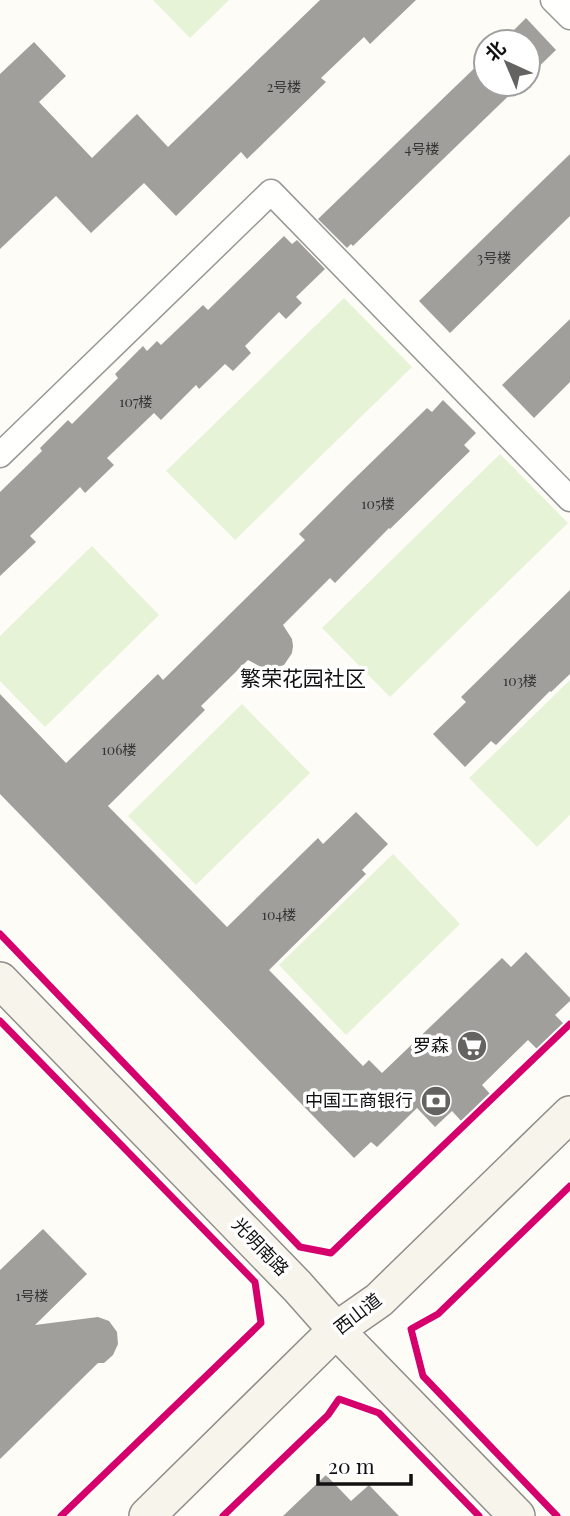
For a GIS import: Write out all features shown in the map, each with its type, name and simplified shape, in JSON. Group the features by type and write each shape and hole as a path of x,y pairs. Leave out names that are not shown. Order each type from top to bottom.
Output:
{"main road":[{"name":"光明南路","path":"0,980 517,1516"},
{"name":"西山道","path":"147,1516 336,1330 379,1300 570,1114"}],"street":[{"path":"553,0 570,17"},
{"path":"0,455 271,192 570,499"}],"green space":[{"path":"153,0 229,0 190,38"},
{"path":"344,298 412,367 235,540 166,471"},
{"path":"500,454 568,523 390,697 322,628"},
{"path":"92,546 159,615 45,727 0,681 0,636"},
{"path":"570,680 570,815 537,847 469,778"},
{"path":"242,704 310,773 196,885 128,816"},
{"path":"393,854 460,924 346,1035 279,965"}],"building":[{"path":"320,0 416,0 370,44 364,37 321,78 326,82 247,159 241,152 176,216 144,183 91,233 56,196 0,249 0,74 34,42 66,76 39,102 92,158 137,114 168,147"},
{"path":"526,18 535,28 516,28"},
{"path":"542,35 556,50 542,64"},
{"path":"472,70 472,98 506,98 353,246 351,244 347,248 318,219"},
{"path":"570,154 570,216 450,333 419,301"},
{"path":"284,236 292,244 297,240 325,269 296,297 302,303 286,319 279,312 245,346 251,353 233,371 225,364 199,389 196,385 161,420 154,413 107,458 114,465 85,493 80,487 30,536 36,542 0,576 0,492 42,451 40,448 68,420 72,424 118,378 115,374 143,346 147,351 157,341 161,345 203,305 208,310"},
{"path":"570,319 570,382 534,418 502,385"},
{"path":"443,400 476,433 464,445 470,451 335,583 330,578 283,625 292,639 293,646 284,665 270,669 248,660 201,706 205,710 108,806 227,927 318,838 323,844 356,812 388,844 362,870 366,874 269,970 363,1066 369,1060 382,1073 502,958 511,967 526,952 570,998 555,1015 566,1026 539,1051 528,1040 482,1085 491,1095 463,1123 452,1111 435,1127 417,1108 377,1147 371,1142 354,1158 0,794 0,694 66,763 158,674 163,680 305,540 299,534 349,484 427,408 432,412"},
{"path":"570,590 570,674 496,745 491,741 465,767 433,734 466,702 461,697"},
{"path":"43,1229 87,1274 35,1325 98,1317 109,1321 117,1332 118,1344 113,1355 104,1363 98,1363 0,1459 0,1270"},
{"path":"326,1475 351,1501 369,1485 399,1516 283,1516"}],"cycle path":[{"path":"0,934 300,1247 331,1253 570,1024"},
{"path":"0,1021 255,1282 261,1323 61,1516"},
{"path":"557,1516 423,1376 411,1329 438,1314 570,1186"},
{"path":"223,1516 328,1415 339,1399 379,1413 479,1516"}],"place":[{"name":"罗森","path":"472,1046"},
{"name":"中国工商银行","path":"436,1101"}],"district":[{"name":"繁荣花园社区","path":"303,679"}]}
